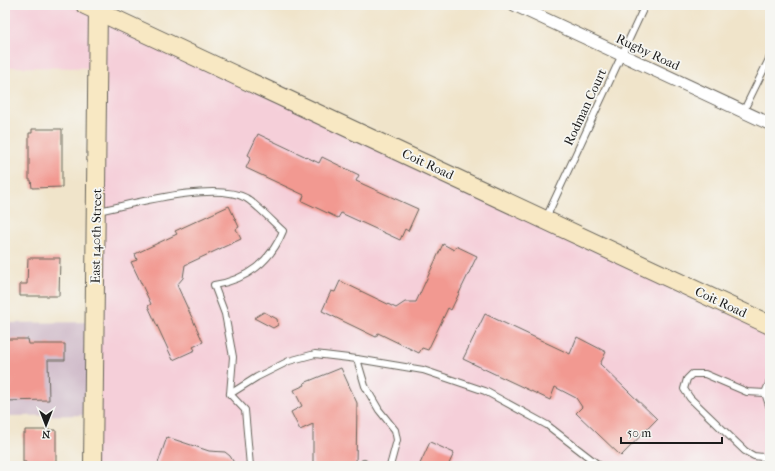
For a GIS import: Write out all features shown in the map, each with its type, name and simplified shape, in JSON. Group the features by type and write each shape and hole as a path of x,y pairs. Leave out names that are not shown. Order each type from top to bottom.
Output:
{"street":[{"name":"Rugby Road","path":"515,5 770,124"},
{"name":"East 140th Street","path":"93,466 96,212 94,7"},
{"name":"Coit Road","path":"94,7 546,218 770,325"}],"lane":[{"name":"Rodman Court","path":"546,218 645,5"},
{"path":"743,112 770,57"},
{"path":"96,212 184,194 222,192 246,198 283,231 277,247 259,267 223,284 214,285 225,314 233,357 230,394 245,410 250,466"},
{"path":"230,394 257,376 289,361 315,354 357,359 423,370 485,391 547,425 600,466"},
{"path":"357,359 365,386 379,410 395,430 397,440 390,466"},
{"path":"765,393 747,392 705,374 692,374 687,379 684,389 690,398 746,451 754,456 770,458"},
{"path":"770,380 765,393 770,408"}],"shaded area":[{"path":"5,5 99,5 770,325 770,466 93,466 97,68 5,67"},
{"path":"95,322 94,415 5,416 5,323"}],"building":[{"path":"32,129 62,129 62,187 32,188 31,180 29,180 29,133 32,133"},
{"path":"258,134 319,163 322,157 359,175 356,181 418,209 408,231 405,229 400,240 341,213 338,218 302,201 304,195 246,168 251,157 248,155"},
{"path":"229,206 239,227 236,229 241,239 185,265 183,278 177,285 203,342 193,347 195,350 173,360 148,306 151,304 131,262 137,260 135,254 177,234 175,231"},
{"path":"443,244 454,250 456,246 477,256 451,310 448,308 428,350 422,348 419,353 378,333 376,337 322,311 331,291 335,292 340,281 396,308 405,302 416,302"},
{"path":"28,258 60,258 59,296 20,296 20,284 27,284"},
{"path":"264,312 277,319 278,325 273,328 254,318"},
{"path":"485,314 570,354 577,337 606,352 600,364 657,419 621,456 576,413 582,407 576,398 555,387 550,400 463,359"},
{"path":"5,339 28,339 29,344 65,344 65,360 48,360 49,400 5,401"},
{"path":"341,368 357,403 356,466 313,466 313,424 300,430 291,412 302,406 294,390 305,385 304,383"},
{"path":"25,430 56,430 56,466 26,466 26,462 23,462 23,434 25,434"},
{"path":"167,437 209,451 225,452 230,456 236,466 157,466"},
{"path":"430,442 454,453 448,466 419,466"}]}
